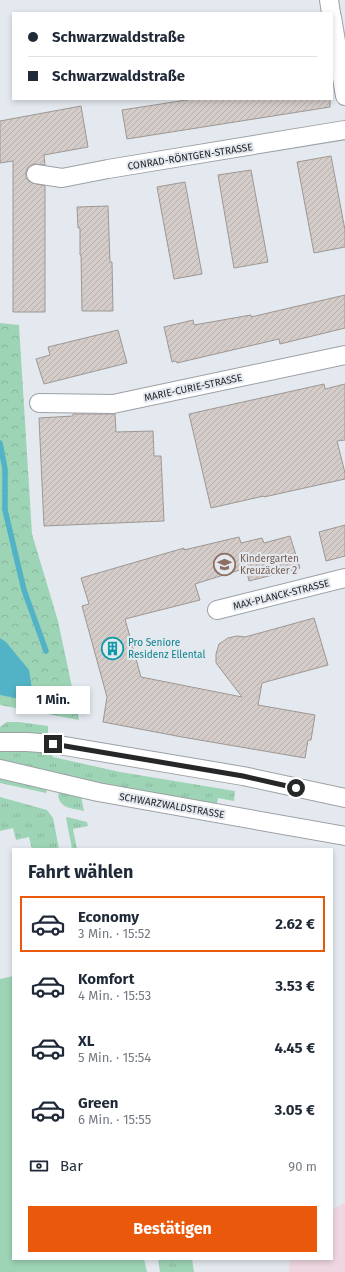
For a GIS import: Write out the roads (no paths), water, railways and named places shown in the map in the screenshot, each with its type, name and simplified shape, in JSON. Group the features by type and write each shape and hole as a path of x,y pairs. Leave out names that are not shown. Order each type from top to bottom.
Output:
{"street":[{"path":"329,0 331,12"},
{"path":"333,23 345,96"},
{"name":"CONRAD-RÖNTGEN-STRASSE","path":"36,174 62,178 345,130"},
{"name":"MARIE-CURIE-STRASSE","path":"40,403 114,404 345,354"},
{"name":"MAX-PLANCK-STRASSE","path":"217,610 345,578"},
{"path":"0,742 53,744 243,776 345,798"},
{"name":"SCHWARZWALDSTRASSE","path":"0,769 98,792 345,836"}],"water":[{"path":"0,638 6,642 29,670 32,689 26,700 0,695"}],"waterway":[{"path":"0,443 5,469 5,510 24,590 46,651"}],"place":[{"name":"Kindergarten Kreuzäcker 2","path":"224,564"},
{"name":"Pro Seniore Residenz Ellental","path":"113,648"}]}
